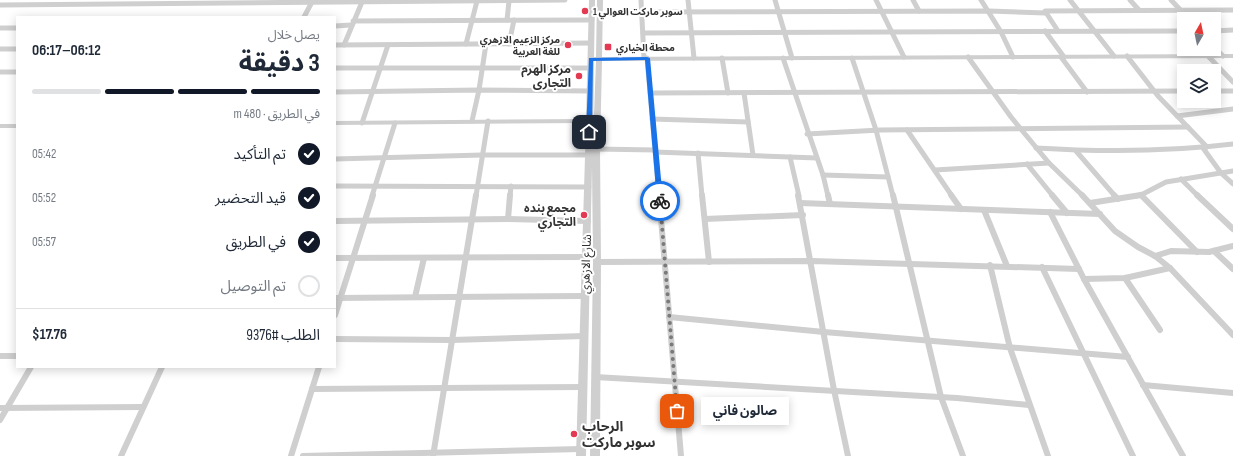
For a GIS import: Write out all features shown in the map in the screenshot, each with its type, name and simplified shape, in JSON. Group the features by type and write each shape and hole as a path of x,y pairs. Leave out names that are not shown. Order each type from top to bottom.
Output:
{"street":[{"path":"507,20 509,0"},
{"path":"0,5 313,1 565,0"},
{"name":"شارع الازهري","path":"592,0 591,43 599,95 596,149 597,262 594,456"},
{"name":"شارع الازهري","path":"581,453 589,187 590,91 600,0"},
{"path":"641,0 681,456"},
{"path":"688,0 694,58"},
{"path":"775,0 792,58"},
{"path":"876,0 904,57"},
{"path":"913,0 919,11"},
{"path":"981,0 1001,32 1013,57"},
{"path":"1070,0 1114,56"},
{"path":"1130,0 1139,10"},
{"path":"1171,0 1182,12"},
{"path":"305,16 313,1"},
{"path":"466,44 476,1"},
{"path":"344,45 362,2"},
{"path":"642,12 989,11 1045,13 1046,11 1078,10 1233,10"},
{"path":"1045,13 1058,31"},
{"path":"509,44 514,20"},
{"path":"336,26 352,23 592,20"},
{"path":"0,28 16,28"},
{"path":"1221,31 1233,30"},
{"path":"1045,31 1087,92"},
{"path":"643,33 1177,31"},
{"path":"336,46 591,43"},
{"path":"472,121 479,90 486,44"},
{"path":"362,122 388,45"},
{"path":"0,49 16,49"},
{"path":"968,56 993,93 1049,163 1121,236 1155,256 1170,268 1233,335"},
{"path":"1127,56 1154,91 1188,127 1205,148 1221,173 1233,184"},
{"path":"336,68 483,67 645,58 1177,56"},
{"path":"1208,56 1233,82"},
{"path":"1222,56 1233,56"},
{"path":"722,58 728,93"},
{"path":"783,58 807,134 817,158 830,204"},
{"path":"852,58 865,93 896,206 941,397 963,456"},
{"path":"0,72 16,72"},
{"path":"336,92 479,90 590,91"},
{"path":"650,93 794,94 1177,91"},
{"path":"1221,91 1233,91"},
{"path":"744,93 753,155"},
{"path":"1177,116 1233,109"},
{"path":"652,119 748,122"},
{"path":"433,454 488,121"},
{"path":"336,124 362,122 590,121"},
{"path":"336,309 338,298 353,258 395,123"},
{"path":"0,126 16,126"},
{"path":"807,134 876,130 1188,127"},
{"path":"907,130 961,209"},
{"path":"1036,148 1076,151 1151,152 1205,148 1233,144"},
{"path":"596,149 817,158"},
{"path":"1076,151 1118,199"},
{"path":"698,153 709,262"},
{"path":"336,158 482,155 589,155"},
{"path":"790,157 812,261 834,390 848,456"},
{"path":"935,170 1049,163"},
{"path":"1027,164 1067,213"},
{"path":"1090,203 1141,195 1158,185 1181,179 1233,171"},
{"path":"822,175 888,177"},
{"path":"1181,179 1233,229"},
{"path":"336,186 589,187"},
{"path":"508,219 511,186"},
{"path":"1141,195 1197,252"},
{"path":"800,203 1100,214"},
{"path":"984,210 1006,266"},
{"path":"1050,212 1084,279 1183,456"},
{"path":"705,219 803,215"},
{"path":"336,221 508,219 588,221"},
{"path":"1155,256 1171,251 1214,251 1233,246"},
{"path":"1214,251 1233,270"},
{"path":"336,258 587,257"},
{"path":"415,297 424,258"},
{"path":"597,262 812,261 990,265 1079,269"},
{"path":"990,265 1010,348 1048,456"},
{"path":"1042,267 1133,456"},
{"path":"1084,279 1124,278 1170,268"},
{"path":"1124,278 1160,330"},
{"path":"338,298 585,296"},
{"path":"669,317 824,332 1128,357"},
{"path":"336,339 452,340 584,336"},
{"path":"0,356 16,356"},
{"path":"0,420 4,408 30,368"},
{"path":"120,456 162,368"},
{"path":"291,456 319,368"},
{"path":"595,377 674,380 834,390 941,397 1029,405"},
{"path":"1143,385 1233,393"},
{"path":"312,389 444,390 584,387"},
{"path":"4,408 143,407"},
{"path":"303,456 581,453"}],"way so far":[{"path":"660,201 677,411"}],"place":[{"name":"سوبر ماركت العوالي 1","path":"585,11"},
{"name":"مركز الزعيم الازهري للغة العربية","path":"568,45"},
{"name":"محطة الخياري","path":"608,47"},
{"name":"مركز الهرم التجارى","path":"579,76"},
{"name":"مجمع بنده التجاري","path":"584,215"},
{"name":"صالون فاني","path":"677,411"},
{"name":"الرحاب سوبر ماركت","path":"574,434"}],"route":[{"path":"589,132 591,60 647,58 660,201"}]}
